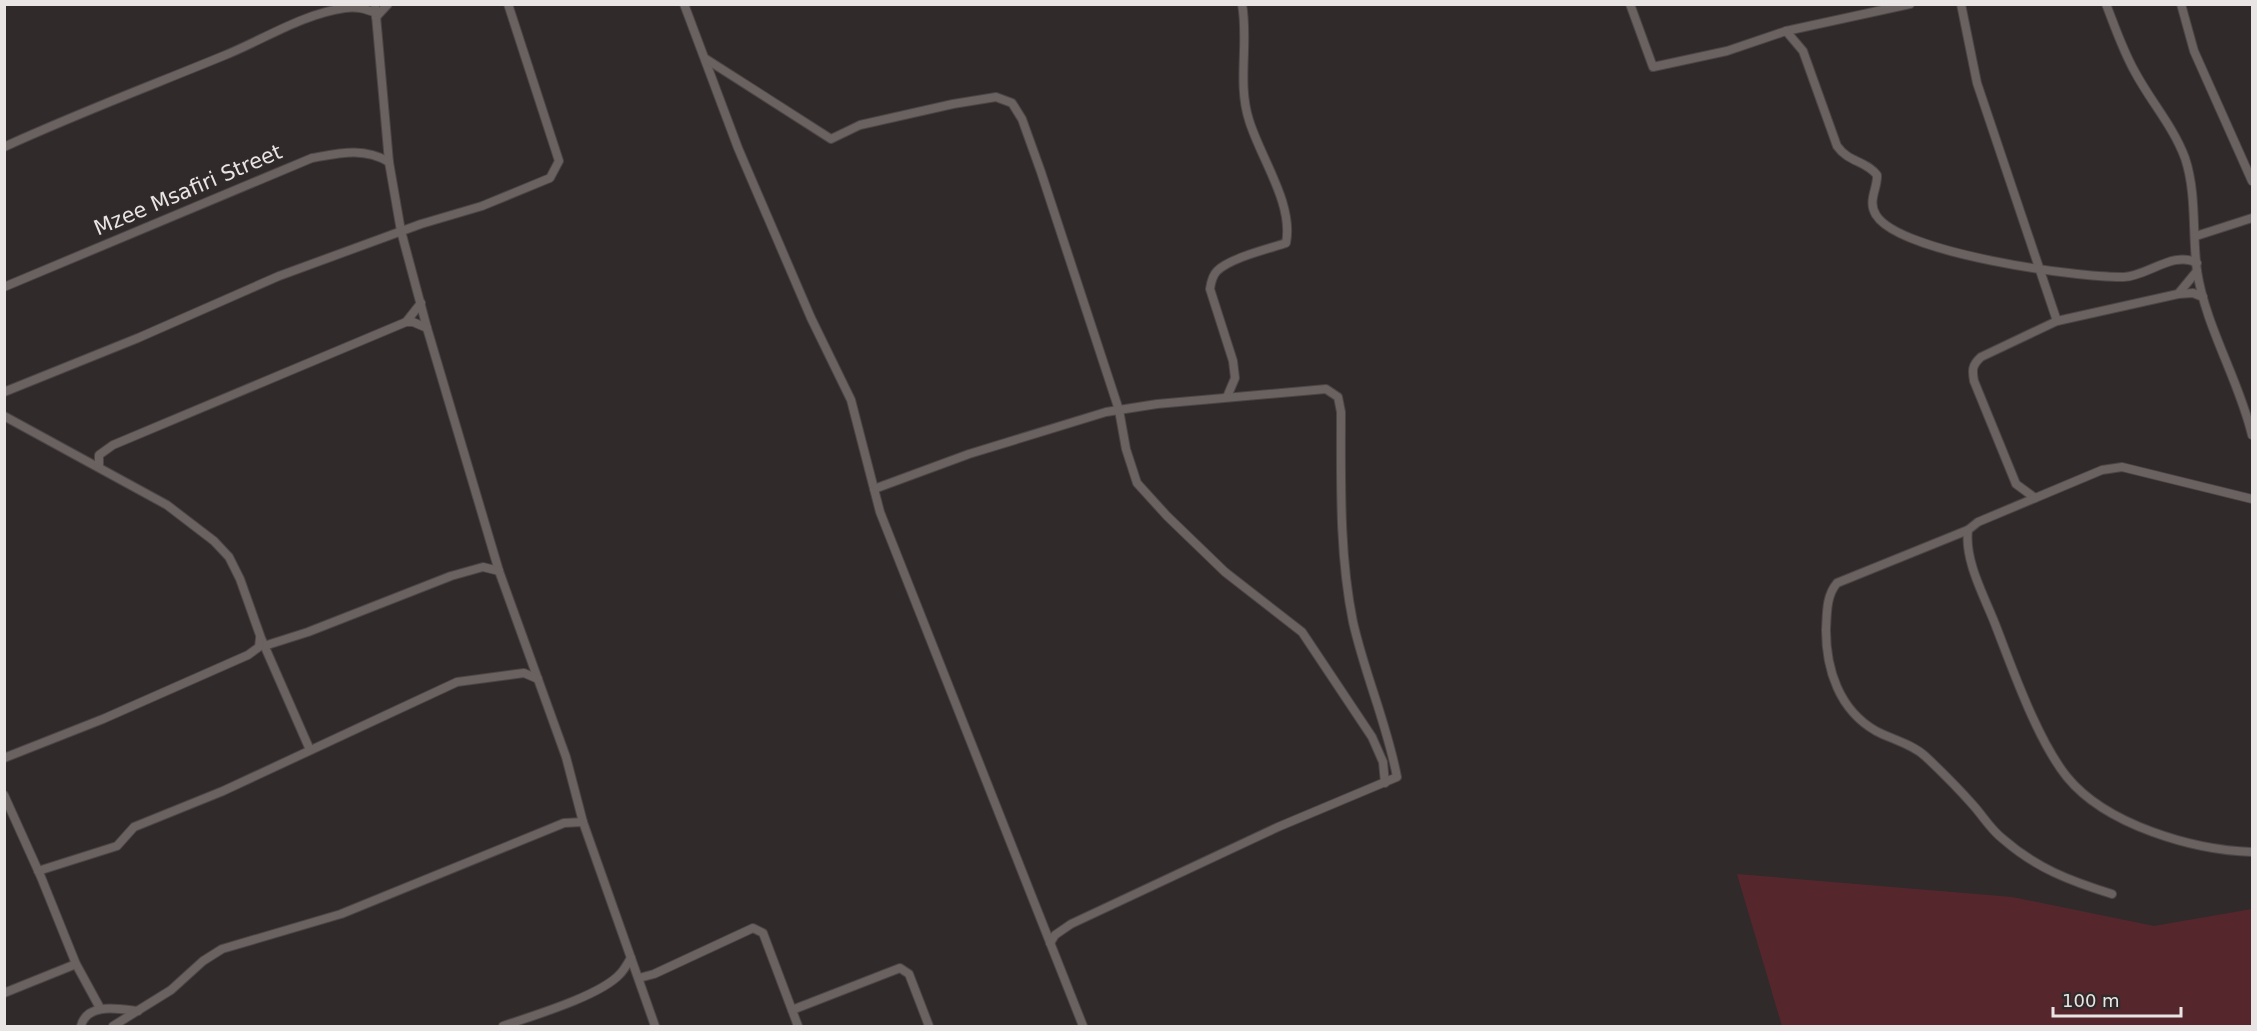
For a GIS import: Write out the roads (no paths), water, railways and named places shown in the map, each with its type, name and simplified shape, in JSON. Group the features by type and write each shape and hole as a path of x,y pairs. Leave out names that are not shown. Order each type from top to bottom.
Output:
{"street":[{"path":"4,147 150,84 224,56 290,25 345,8 359,7 376,11 388,4"},
{"path":"5,392 138,338 279,276 401,231 482,206 554,175 559,161 507,4"},
{"path":"684,4 761,201 811,318 851,400 880,512 943,677 1083,1026"},
{"path":"1242,4 1245,105 1261,153 1271,172 1288,231 1286,243 1226,265 1216,271 1212,279 1210,288 1235,378 1250,395"},
{"path":"1630,4 1653,67 1727,51 1786,31 1910,4"},
{"path":"1961,4 1977,83 2057,321"},
{"path":"2106,4 2134,71 2175,134 2186,161 2196,236 2197,267 2204,297 2244,402 2253,435"},
{"path":"2181,4 2194,51 2253,181"},
{"path":"376,11 389,162 401,231 427,328 499,571 533,663 580,806 583,822 655,1026"},
{"path":"1786,31 1803,51 1837,146 1845,157 1867,166 1877,175 1872,206 1881,221 1899,233 1959,255 2040,268 2122,277 2182,258 2189,258 2197,267"},
{"path":"706,59 730,72 831,139 860,125 953,104 996,97 1012,103 1022,119 1041,172 1119,410 1137,483 1225,572 1302,632 1372,737 1383,762 1385,783"},
{"name":"Mzee Msafiri Street","path":"4,287 312,158 352,152 375,153 389,162"},
{"path":"2196,236 2253,218"},
{"path":"2178,294 2197,267"},
{"path":"2035,498 2016,484 1974,381 1972,367 1981,357 2057,321 2178,294 2193,293 2204,297"},
{"path":"406,322 421,303"},
{"path":"99,467 99,455 113,445 254,383 406,322 413,322 427,328"},
{"path":"1227,397 1235,378"},
{"path":"874,489 969,454 1087,416 1132,407 1326,389 1336,394 1340,402 1341,517 1353,621 1386,729 1397,777 1278,826 1071,924 1055,935 1050,944"},
{"path":"1121,424 1132,407"},
{"path":"4,416 167,505 214,541 229,557 240,579 262,642 310,750"},
{"path":"2112,894 2056,876 2009,844 1923,754 1874,729 1851,708 1837,690 1826,655 1829,592 1838,583 1968,530 1978,522 2102,470 2122,467 2253,499"},
{"path":"1968,530 1970,559 2001,640 2050,750 2066,776 2089,798 2145,830 2181,842 2253,852"},
{"path":"4,758 103,719 248,654 259,647 262,642 308,632 451,576 483,567 499,571"},
{"path":"524,673 533,663"},
{"path":"38,871 94,851 117,846 134,827 223,791 457,682 524,673 538,679"},
{"path":"4,795 76,964 100,1008"},
{"path":"569,822 580,806"},
{"path":"114,1026 171,990 203,961 222,949 341,914 569,822 583,822"},
{"path":"620,975 639,979 654,974 753,928 763,933 798,1026"},
{"path":"503,1026 548,1011 600,987 620,975 631,958"},
{"path":"4,993 76,964"},
{"path":"792,1010 900,968 909,974 929,1026"},
{"path":"81,1026 91,1012 100,1008 138,1011"}]}
